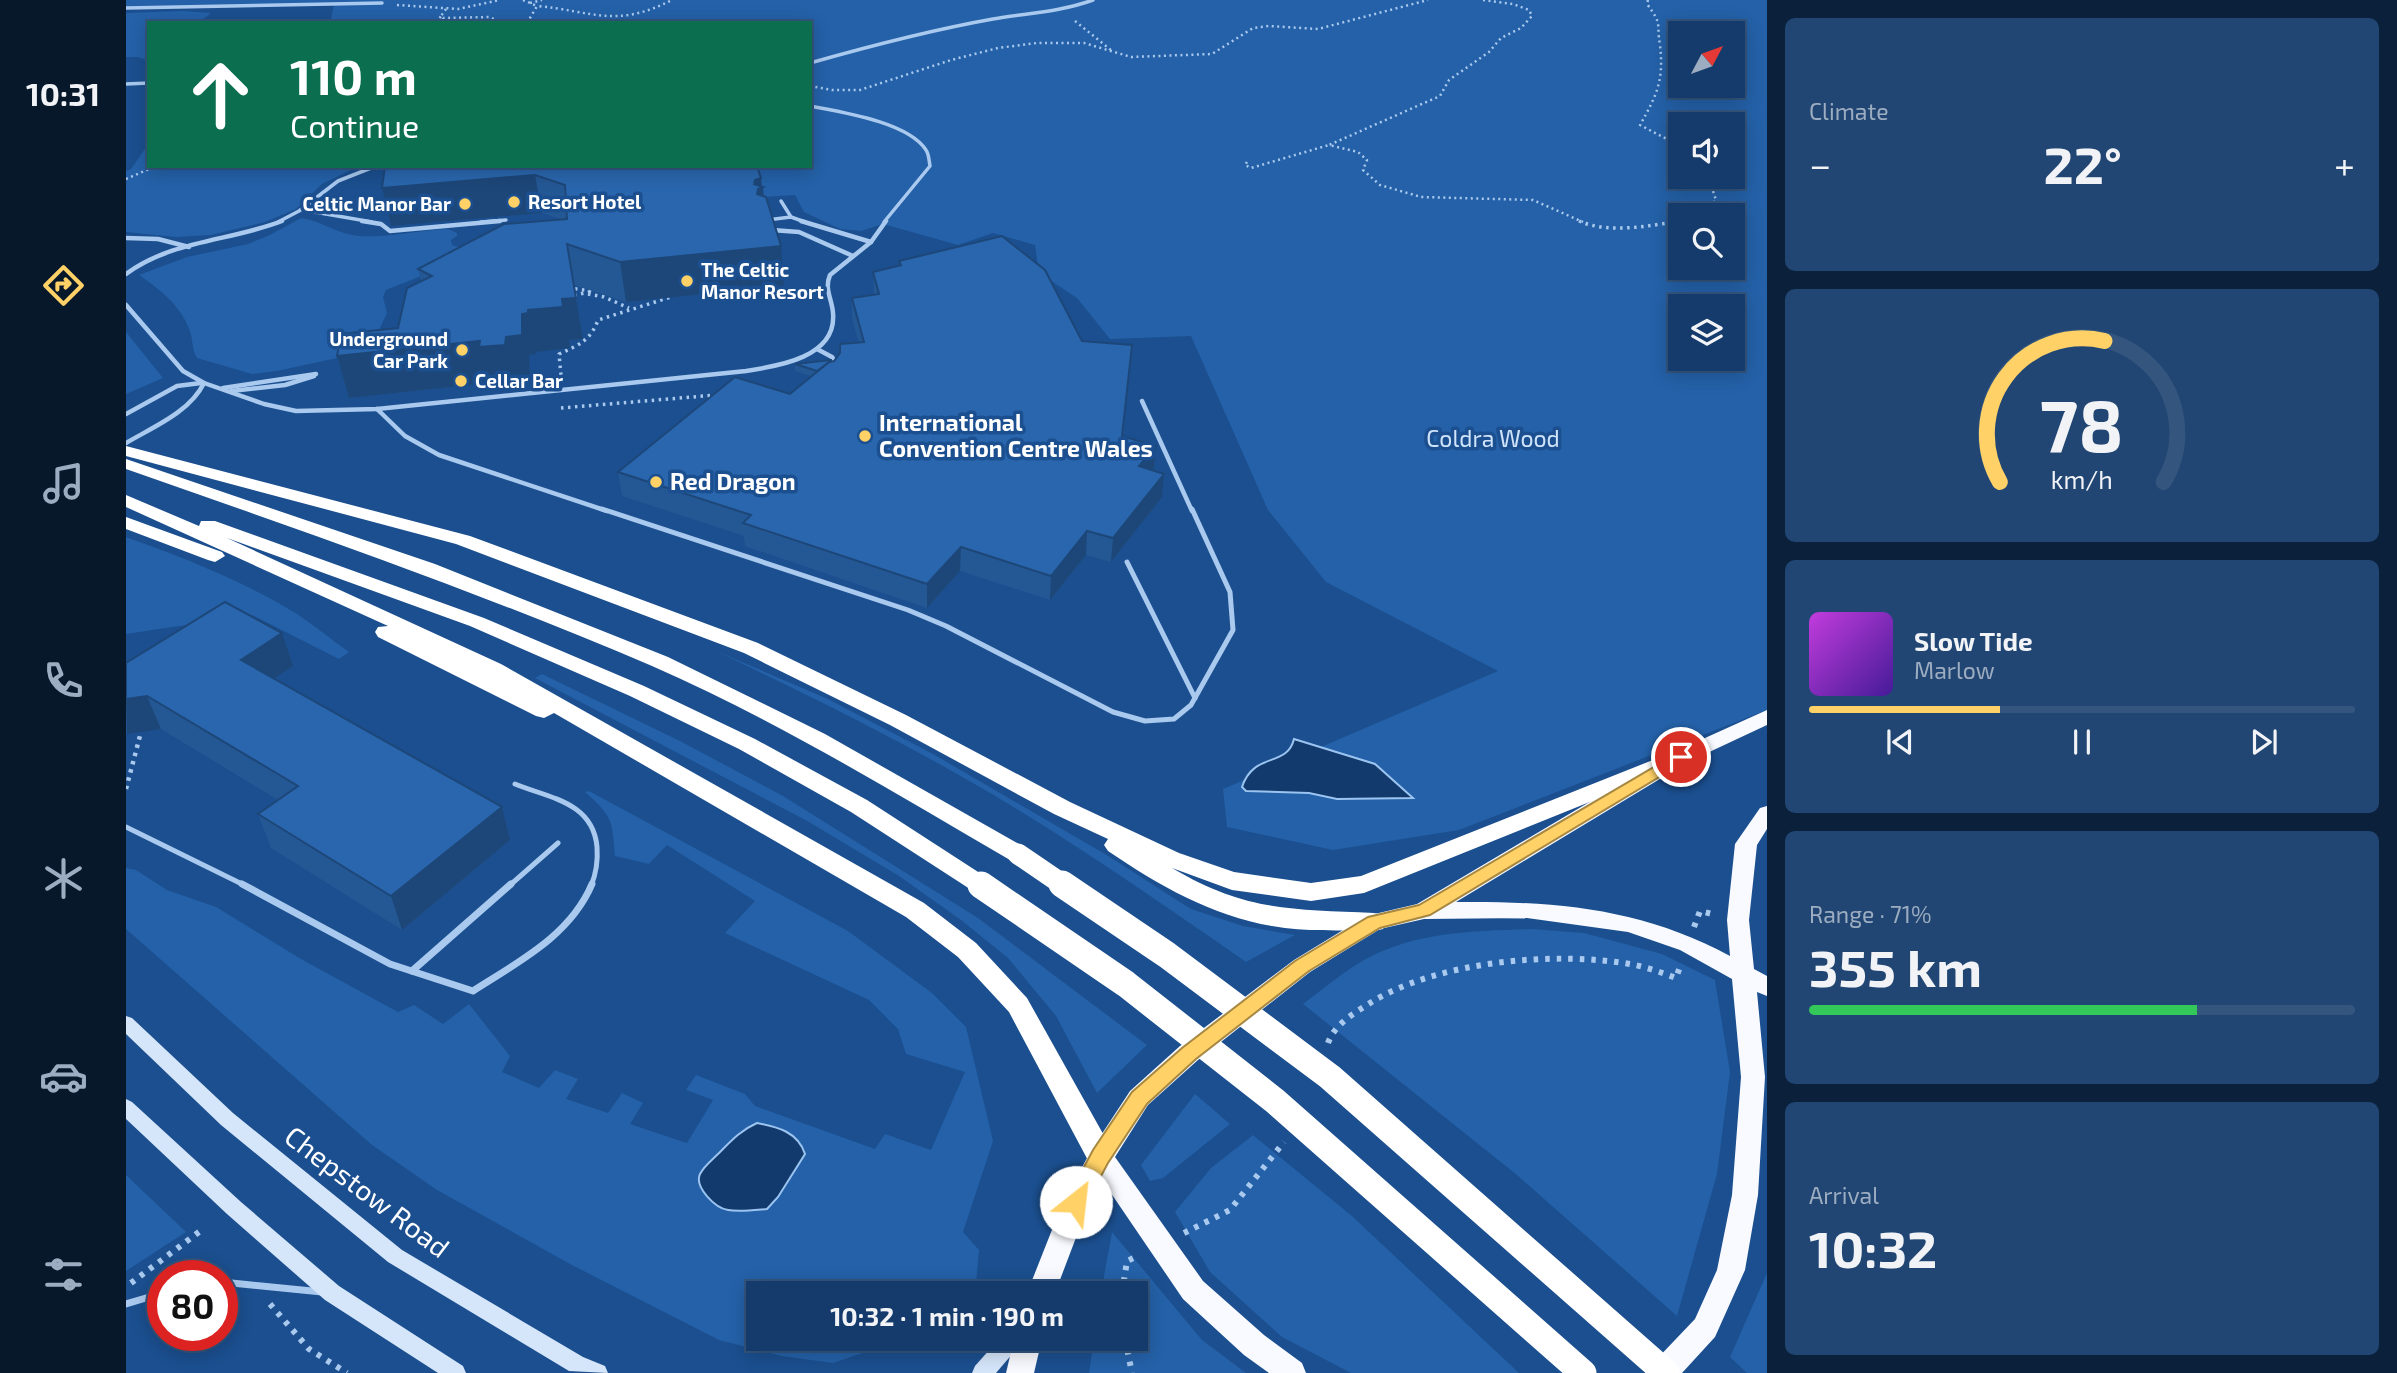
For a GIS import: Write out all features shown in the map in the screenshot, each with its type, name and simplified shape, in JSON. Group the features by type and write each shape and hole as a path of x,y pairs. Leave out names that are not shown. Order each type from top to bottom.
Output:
{"highway":[{"path":"126,451 463,540 751,648 898,720 1062,808 1171,859 1232,881 1311,892 1364,884 1681,757 1767,717"},
{"path":"126,463 428,568 661,662 817,739 1018,855 1167,955 1330,1077 1665,1373 1705,1328 1731,1270 1745,1195 1756,980 1738,920 1746,844 1767,813"},
{"path":"126,498 494,669 915,911 967,950 1018,1005 1101,1157 1193,1290 1254,1345 1292,1373"},
{"path":"126,498 273,547 477,622 637,691 747,744 859,806 1126,984 1275,1101 1583,1373"},
{"path":"126,523 274,579 513,697 649,757"},
{"path":"1424,911 1681,757"},
{"path":"1062,808 1158,874 1228,904 1272,917 1374,922 1424,911 1527,909 1629,923 1688,944 1756,980"},
{"path":"1046,1281 1076,1202 1139,1098 1189,1054 1302,966 1374,922"},
{"path":"1020,1373 1025,1351"}],"main road":[{"name":"Chepstow Road","path":"126,1023 227,1119 395,1256 576,1364 598,1373"},
{"path":"126,1107 216,1192 332,1293 456,1373"},
{"path":"982,1373 1001,1351"}],"lane":[{"path":"812,62 940,29 1058,11 1093,0"},
{"path":"126,8 382,3"},
{"path":"126,84 147,83"},
{"path":"126,306 183,371 204,383 296,411 377,409 765,369 794,360 825,342 833,323 828,280 830,275 871,242 883,224 917,187 930,166 926,151 907,136 880,123 840,110 812,106"},
{"path":"126,274 143,262 188,247 264,228 303,210 330,185 369,168"},
{"path":"781,201 791,217"},
{"path":"303,210 381,225 383,229 390,231 506,220"},
{"path":"762,221 791,217 831,232 871,242"},
{"path":"765,231 783,229 799,232 853,256"},
{"path":"126,238 158,239 188,247"},
{"path":"817,349 832,357 838,367 837,373"},
{"path":"220,388 316,374 296,382 255,386 230,392"},
{"path":"126,414 177,386 204,383"},
{"path":"126,443 198,396 204,383"},
{"path":"377,409 401,436 418,446 926,617 1113,712 1133,719 1170,722 1183,715 1195,698 1233,630 1230,592 1142,401"},
{"path":"1127,562 1195,698"},
{"path":"126,827 237,881 390,964 473,991 544,943 577,913 587,897 597,864 596,834 582,812 515,784"},
{"path":"412,971 558,843"},
{"path":"238,1283 332,1293"},
{"path":"126,1304 147,1298"}],"path":[{"path":"382,3 458,9 500,0"},
{"path":"523,0 537,6 559,7 593,16 654,10 672,0"},
{"path":"530,3 542,0"},
{"path":"812,86 832,90 860,90 951,60 998,48 1037,43 1084,43 1131,57 1212,54 1223,51 1254,28 1325,27 1383,9 1429,0"},
{"path":"1247,162 1245,165 1251,168 1278,163 1307,150 1329,145 1440,96 1449,80 1489,52 1501,38 1521,28 1532,16 1530,10 1521,7 1482,0"},
{"path":"1517,0 1521,7"},
{"path":"1648,0 1647,4 1660,22 1657,41 1662,63 1659,91 1640,125 1668,140"},
{"path":"528,21 537,6"},
{"path":"438,21 447,8"},
{"path":"1058,11 1070,13 1084,31 1106,44 1111,51"},
{"path":"441,16 448,19 489,18 498,21"},
{"path":"1329,145 1358,152 1367,160 1363,170 1380,185 1421,197 1533,200 1591,226 1640,227 1668,223"},
{"path":"126,179 151,168"},
{"path":"560,297 593,291 564,288"},
{"path":"584,294 604,297 630,308"},
{"path":"563,390 559,355 585,342 592,335 598,320 630,308 662,304 671,297"},
{"path":"126,789 141,732"},
{"path":"1324,1055 1333,1030 1377,996 1435,974 1545,960 1633,964 1675,978 1700,911 1738,920"},
{"path":"1124,1281 1127,1262 1230,1210 1287,1138"},
{"path":"126,1287 203,1229"},
{"path":"253,1284 309,1349 347,1373"},
{"path":"1127,1351 1132,1373"}],"green space":[{"name":"Coldra Wood","path":"126,0 1767,0 1767,710 1459,830 1333,850 1227,827 1223,789 1498,671 1326,582 1268,510 1191,336 1110,339 1077,298 1039,273 1035,245 993,233 958,245 883,224 861,231 840,229 804,212 795,195 763,197 672,168 812,168 812,21 330,21 334,5 126,8"},
{"path":"126,13 211,13 198,21 147,21 147,60 126,57"},
{"path":"147,146 147,168 355,168 322,184 296,209 265,222 211,235 176,237 126,232 126,171 131,169"},
{"path":"301,218 359,236 448,229 457,233 451,240 452,245 479,253 386,290 383,297 387,313 380,328 388,334 342,357 252,374 197,358 190,331 181,314 162,292 139,275 187,257 248,244"},
{"path":"126,332 163,378 126,394"},
{"path":"126,537 192,562 256,591 297,614 349,652 339,659 252,615 126,634"},
{"path":"716,651 828,699 933,754 1105,854 1191,909 1243,926 1295,935 1246,962 1104,865 994,795 927,757"},
{"path":"542,674 680,741 783,796 978,918 1147,1045 1097,1093 1056,1016 1008,958 961,920 899,876 809,822 535,678"},
{"path":"589,791 848,931 932,993 966,1027 993,1141 963,1232 979,1250 976,1281 746,1281 746,1347 719,1340 570,1264 437,1190 372,1145 126,929 126,868 136,870 167,890 216,907 301,959 398,1012 414,1005 443,1024 469,1004 510,1056 502,1072 539,1088 555,1070 578,1079 566,1099 608,1113 622,1093 643,1103 630,1124 687,1143 713,1100 686,1090 696,1075 745,1094 755,1106 875,1149 885,1134 931,1150 965,1072 906,1054 898,1029 869,1000 725,933 755,901 667,845 649,864 615,856 609,820 601,807 585,792"},
{"path":"1532,929 1584,933 1662,954 1715,980 1730,1072 1717,1174 1677,1316 1517,1175 1303,1004 1364,960 1404,943 1446,934"},
{"path":"1195,1094 1230,1124 1163,1178 1150,1181 1141,1165"},
{"path":"1253,1135 1352,1216 1519,1373 1351,1373 1282,1337 1210,1272 1175,1212 1211,1168"},
{"path":"126,1175 186,1232 126,1271"},
{"path":"1112,1232 1202,1340 1246,1373 1089,1373 1092,1351 1148,1351 1148,1281 1103,1281"},
{"path":"1767,1273 1767,1373 1747,1373 1730,1357"},
{"path":"762,1351 868,1351 833,1363"}],"shaded area":[{"path":"1294,739 1375,764 1413,798 1337,799 1309,793 1246,791 1242,787 1254,768 1285,754"},
{"path":"757,1123 786,1132 798,1140 805,1154 778,1197 767,1209 728,1210 712,1201 703,1191 700,1174 736,1136"}],"building":[{"path":"385,168 758,168 761,178 755,180 754,184 763,187 758,189 757,194 766,197 781,246 620,262 567,244 576,298 562,299 563,307 528,310 528,313 522,314 522,335 506,337 505,345 479,347 480,341 337,356 341,334 398,328 407,288 432,276 418,269 504,224 567,219 565,185 535,175 382,188"},
{"name":"International Convention Centre Wales","path":"1002,236 1045,270 1082,341 1132,345 1122,436 1156,446 1139,466 1164,474 1113,538 1087,531 1051,576 961,547 927,584 743,523 751,515 618,472 735,377 790,394 829,362 834,361 840,353 840,344 864,342 852,298 879,294 873,272 901,265 899,261"},
{"path":"831,360 817,371 795,364"},
{"path":"225,602 282,633 241,660 502,807 391,896 258,814 298,786 147,696 126,699 126,663"}],"place":[{"name":"Resort Hotel","path":"514,202"},
{"name":"Celtic Manor Bar","path":"465,204"},
{"name":"The Celtic Manor Resort","path":"687,281"},
{"name":"Underground Car Park","path":"462,350"},
{"name":"Cellar Bar","path":"461,381"},
{"name":"International Convention Centre Wales","path":"865,436"},
{"name":"Red Dragon","path":"656,482"}],"route":[{"path":"1076,1202 1139,1098 1189,1054 1302,966 1374,922 1424,911 1681,757"}]}
